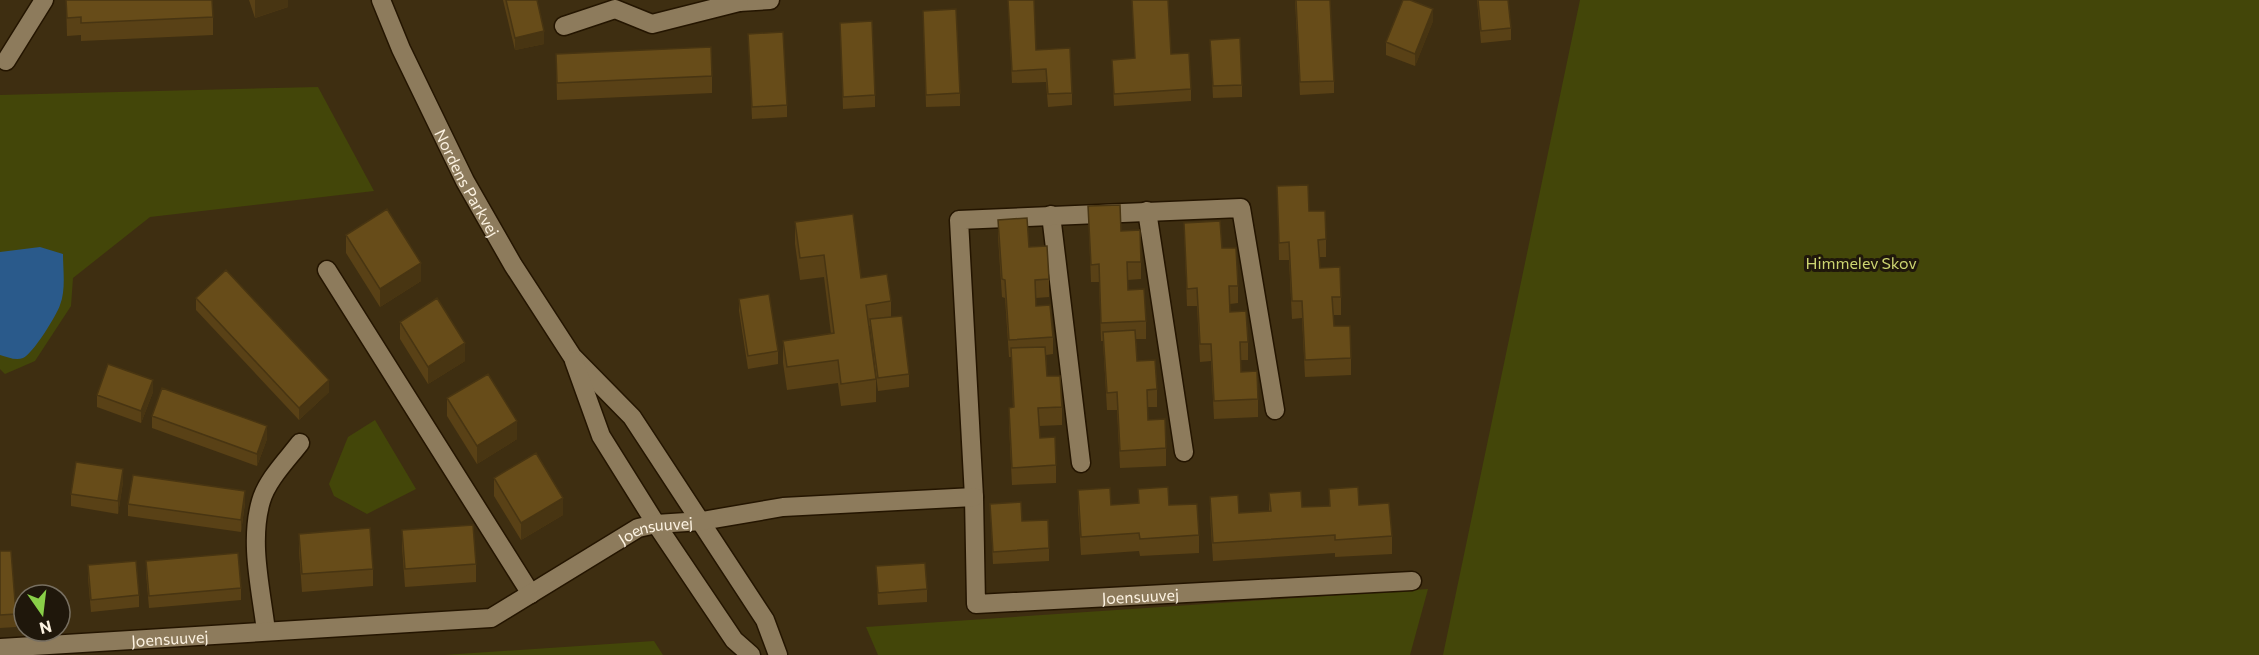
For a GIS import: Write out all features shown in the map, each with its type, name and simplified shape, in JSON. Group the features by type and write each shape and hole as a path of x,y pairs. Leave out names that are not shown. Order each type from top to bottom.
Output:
{"street":[{"path":"6,61 44,0"},
{"name":"Nordens Parkvej","path":"381,0 401,49 465,181 513,265 572,356 632,417 765,620 778,655"},
{"path":"564,26 615,9 652,24 739,1 770,0"},
{"name":"Joensuuvej","path":"1275,410 1241,208 1147,210 959,220 974,497 976,604 1412,581"},
{"path":"1147,210 1184,452"},
{"path":"1051,215 1081,462"},
{"path":"327,270 531,594"},
{"name":"Nordens Parkvej","path":"572,356 601,436 656,524 734,640 751,655"},
{"path":"266,631 255,541 261,500 277,473 300,443"},
{"name":"Joensuuvej","path":"0,648 491,618 638,528 656,524 702,521 783,507 974,497"}],"green space":[{"name":"Himmelev Skov","path":"1580,0 2259,0 2259,655 1443,655"},
{"path":"318,87 374,191 150,217 73,278 71,306 35,361 5,374 0,369 0,95"},
{"path":"375,420 416,489 367,514 334,496 329,484 348,437"},
{"path":"1428,589 1410,655 878,655 866,627"},
{"path":"654,641 663,655 444,655"}],"water":[{"path":"40,247 63,254 64,286 60,305 44,334 27,355 17,359 0,355 0,252"}],"building":[{"path":"66,0 212,0 213,17 81,23 81,17 67,18"},
{"path":"506,0 537,0 544,31 515,38"},
{"path":"1008,0 1034,0 1036,50 1070,48 1072,93 1048,94 1046,69 1012,71"},
{"path":"1132,0 1168,0 1171,54 1189,53 1191,89 1114,94 1112,60 1135,58"},
{"path":"1296,0 1330,0 1334,81 1300,82"},
{"path":"1403,0 1410,0 1433,9 1415,54 1386,42"},
{"path":"1478,0 1508,0 1511,28 1481,31"},
{"path":"956,9 960,93 926,95 923,11"},
{"path":"872,21 875,95 843,97 840,23"},
{"path":"783,32 787,105 752,107 748,34"},
{"path":"1240,38 1242,85 1213,86 1210,40"},
{"path":"711,47 712,76 557,83 556,54"},
{"path":"1308,185 1309,211 1325,211 1326,239 1318,240 1320,268 1340,267 1341,297 1332,297 1334,326 1350,326 1351,358 1305,360 1302,301 1292,301 1289,242 1279,243 1277,186"},
{"path":"1120,205 1121,231 1140,230 1141,262 1127,262 1128,290 1144,289 1146,321 1101,323 1099,264 1091,265 1088,206"},
{"path":"387,209 421,263 380,289 346,235"},
{"path":"853,214 861,278 887,274 891,301 866,305 876,379 841,384 838,360 787,367 783,341 834,333 824,255 800,258 795,222"},
{"path":"1027,218 1029,247 1047,246 1049,279 1035,280 1036,306 1050,305 1053,337 1009,340 998,220"},
{"path":"1220,221 1222,248 1236,248 1238,286 1229,286 1230,312 1246,311 1248,342 1240,342 1241,372 1257,371 1258,399 1214,401 1211,344 1200,344 1197,288 1187,289 1184,223"},
{"path":"226,270 329,380 299,408 196,298"},
{"path":"769,294 778,351 748,356 739,299"},
{"path":"437,298 465,343 428,367 400,322"},
{"path":"902,316 909,374 878,378 870,319"},
{"path":"1135,330 1137,361 1155,360 1157,389 1147,390 1148,420 1165,419 1166,448 1120,451 1117,392 1107,393 1103,332"},
{"path":"1045,347 1047,376 1060,376 1062,407 1038,408 1040,438 1055,437 1056,465 1012,468 1009,408 1014,407 1011,348"},
{"path":"108,364 153,380 141,411 97,395"},
{"path":"488,374 517,421 477,446 447,398"},
{"path":"162,388 267,426 257,454 152,416"},
{"path":"536,453 563,498 521,523 494,478"},
{"path":"76,462 123,469 118,501 71,494"},
{"path":"133,475 245,491 241,520 128,504"},
{"path":"1168,487 1169,505 1197,504 1199,535 1140,539 1139,533 1081,537 1078,490 1110,488 1111,505 1139,503 1138,489"},
{"path":"1358,487 1359,505 1389,503 1392,536 1335,540 1335,535 1213,543 1210,497 1238,495 1239,513 1271,511 1269,493 1301,491 1302,507 1330,506 1329,489"},
{"path":"1021,502 1022,521 1048,520 1049,548 993,552 990,504"},
{"path":"473,525 476,564 405,569 402,530"},
{"path":"370,528 373,569 302,574 299,534"},
{"path":"0,551 11,551 14,583 12,614 0,615"},
{"path":"238,553 241,588 149,596 146,561"},
{"path":"136,561 139,595 91,600 88,565"},
{"path":"925,563 927,589 878,593 876,566"}]}
